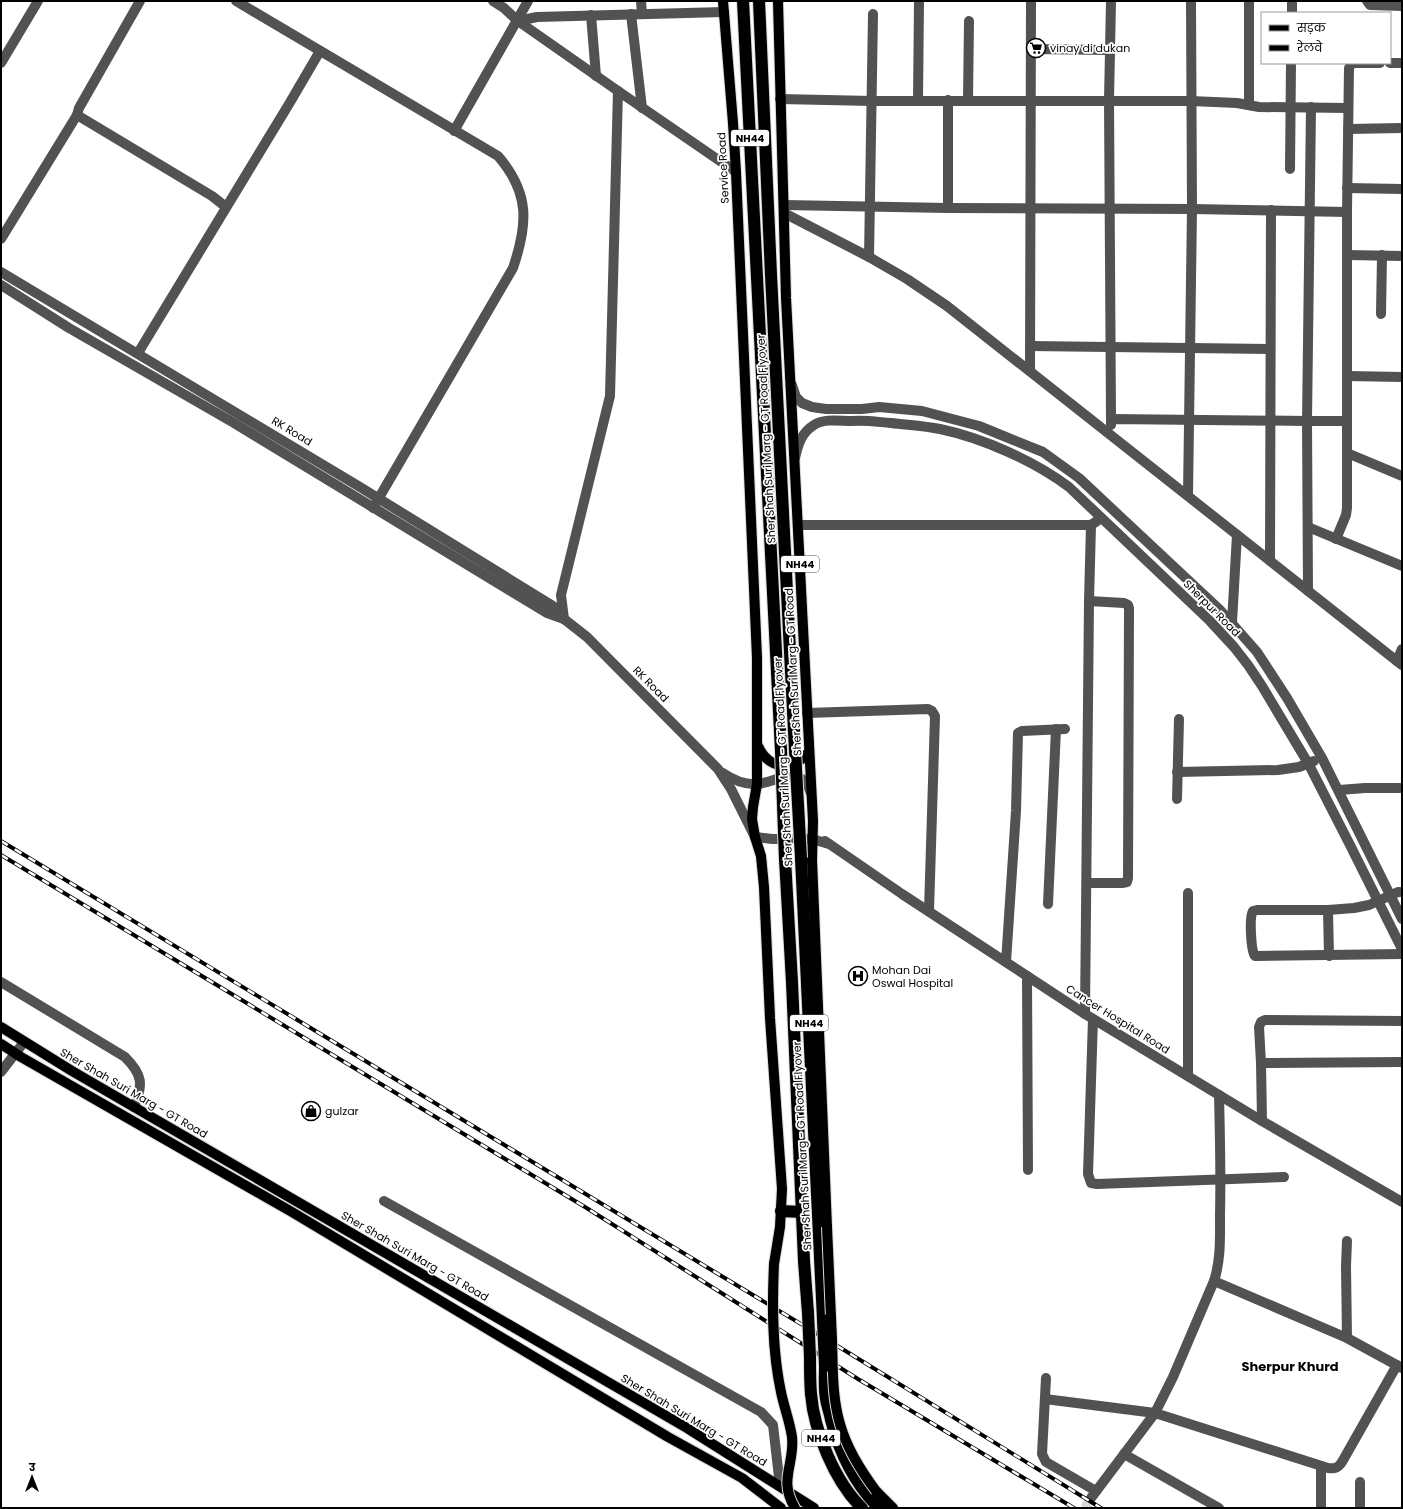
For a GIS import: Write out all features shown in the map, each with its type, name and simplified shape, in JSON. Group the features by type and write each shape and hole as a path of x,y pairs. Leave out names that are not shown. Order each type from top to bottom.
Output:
{"highway":[{"name":"Sher Shah Suri Marg - GT Road Flyover","path":"744,1 793,990 811,1395 824,1448 837,1473 862,1508"},
{"name":"Sher Shah Suri Marg - GT Road Flyover","path":"759,1 770,267 795,751 822,1202 823,1320 826,1400 838,1443 845,1461 854,1477 880,1501"},
{"path":"781,1211 802,1212"}],"main road":[{"name":"Service Road","path":"723,1 736,172 757,658 758,745"},
{"path":"778,1 784,209"},
{"name":"Sher Shah Suri Marg - GT Road","path":"784,209 788,335 813,821 812,860 822,1202 827,1227 833,1382 836,1408 846,1440 864,1476 880,1501"},
{"path":"758,745 761,753 766,759 781,765 789,765 797,762 804,758 809,752"},
{"path":"758,745 757,784 752,819 755,837 761,856 764,887 770,1018 780,1158 781,1211 774,1264 773,1333 781,1392 792,1435 786,1485 789,1497 795,1508"},
{"name":"Sher Shah Suri Marg - GT Road","path":"1,1027 134,1107 680,1424 814,1508"},
{"path":"1,1044 292,1212 668,1437 742,1478 781,1508"}],"street":[{"path":"2,58 38,1"},
{"path":"1,239 77,116 79,108 140,1"},
{"path":"236,1 498,156 509,169 520,191 524,208 524,225 521,243 513,268 373,508"},
{"path":"493,1 504,8 518,21 596,76 736,172"},
{"path":"454,131 518,21 528,1"},
{"path":"641,1 642,14"},
{"path":"918,100 919,1"},
{"path":"1030,371 1031,1"},
{"path":"1110,1 1109,208 1111,435"},
{"path":"1188,496 1192,208 1191,1"},
{"path":"1249,1 1249,105"},
{"path":"1292,1 1292,12"},
{"path":"1367,1 1370,5 1402,6"},
{"path":"518,21 537,17 724,12"},
{"path":"631,14 642,108"},
{"path":"869,257 873,14"},
{"path":"591,15 596,76"},
{"path":"968,100 969,21"},
{"path":"1031,49 1110,50"},
{"path":"138,353 320,51"},
{"path":"1391,63 1402,63"},
{"path":"1290,169 1291,64"},
{"path":"1336,539 1346,515 1347,188 1349,68 1351,64"},
{"path":"564,620 561,595 610,396 618,91"},
{"path":"780,99 872,101 1191,101 1237,103 1258,107 1348,108"},
{"path":"948,100 948,208"},
{"path":"1308,591 1307,421 1311,107"},
{"path":"77,116 212,196 226,207"},
{"path":"1348,129 1402,128"},
{"path":"1347,188 1402,189"},
{"path":"784,209 870,206 948,208 1192,208 1347,212"},
{"path":"784,209 907,279 947,306 1399,663 1402,649"},
{"path":"1270,561 1269,421 1271,210"},
{"path":"1347,255 1402,256"},
{"path":"1381,314 1382,255"},
{"name":"RK Road","path":"1,272 379,498 553,606 564,620"},
{"name":"RK Road","path":"1,285 69,328 234,423 546,613 564,620 587,637 718,769"},
{"path":"1030,346 1270,349"},
{"path":"1347,376 1402,377"},
{"name":"Sherpur Road","path":"791,383 796,397 802,403 812,407 826,409 862,409 879,407 922,411 979,426 1042,452 1078,478 1221,611 1257,652 1272,673 1322,758 1402,919"},
{"path":"879,407 879,422"},
{"path":"1111,419 1189,421 1347,421"},
{"name":"Sherpur Road","path":"795,458 802,436 815,424 825,421 865,420 940,429 978,440 1033,464 1069,487 1210,621 1248,665 1308,763 1379,901 1402,950"},
{"path":"1346,453 1402,476"},
{"path":"798,525 1091,525 1111,508"},
{"path":"1091,525 1087,882 1089,1016 1088,1174 1091,1183 1098,1184 1284,1177"},
{"path":"1308,527 1402,566"},
{"path":"1232,622 1237,535"},
{"path":"1087,882 1122,883 1127,882 1128,878 1129,608 1128,605 1124,603 1089,601"},
{"path":"1210,621 1221,611"},
{"path":"807,713 928,709 936,716 928,911"},
{"path":"1177,799 1179,719"},
{"path":"1006,962 1016,811 1018,733 1022,730 1060,729 1048,904"},
{"path":"1177,772 1278,770 1299,767 1322,758"},
{"path":"718,769 737,781 757,784 787,776 801,778 805,781 811,793"},
{"path":"718,769 731,789 755,837 772,839 812,839 829,844"},
{"path":"1339,790 1402,788"},
{"path":"1331,808 1344,802"},
{"path":"813,821 819,834 829,844"},
{"name":"Cancer Hospital Road","path":"829,844 928,911 1089,1016 1262,1121 1402,1202"},
{"path":"1402,892 1398,892 1369,905 1354,908 1328,910 1257,910 1251,913 1253,951 1255,956 1402,954"},
{"path":"1188,893 1188,1076"},
{"path":"1328,910 1329,956"},
{"path":"1028,976 1028,1170"},
{"path":"1,982 125,1057 131,1063 140,1079 140,1093 134,1107"},
{"path":"1262,1121 1259,1027 1261,1022 1265,1020 1402,1021"},
{"path":"1,1072 24,1042"},
{"path":"1261,1063 1402,1062"},
{"path":"1046,1378 1042,1454 1046,1462 1094,1494 1156,1413 1173,1377 1219,1267 1219,1095"},
{"path":"384,1201 761,1412 773,1425 780,1486"},
{"path":"1347,1241 1347,1338"},
{"path":"1045,1399 1156,1413 1320,1466 1334,1469 1339,1467 1399,1367 1347,1338 1214,1281"},
{"path":"1124,1454 1219,1508"},
{"path":"1320,1466 1321,1508"},
{"path":"1360,1482 1360,1508"}],"tunnel":[{"path":"1085,1508 1091,1498"}],"railway":[{"path":"1,841 844,1350 1101,1508"},
{"path":"1,855 585,1207 858,1379 1074,1508"}],"place":[{"name":"vinay di dukan","path":"1036,48"},
{"name":"Mohan Dai Oswal Hospital","path":"858,976"},
{"name":"gulzar","path":"311,1111"}],"district":[{"name":"Sherpur Khurd","path":"1290,1366"}]}
